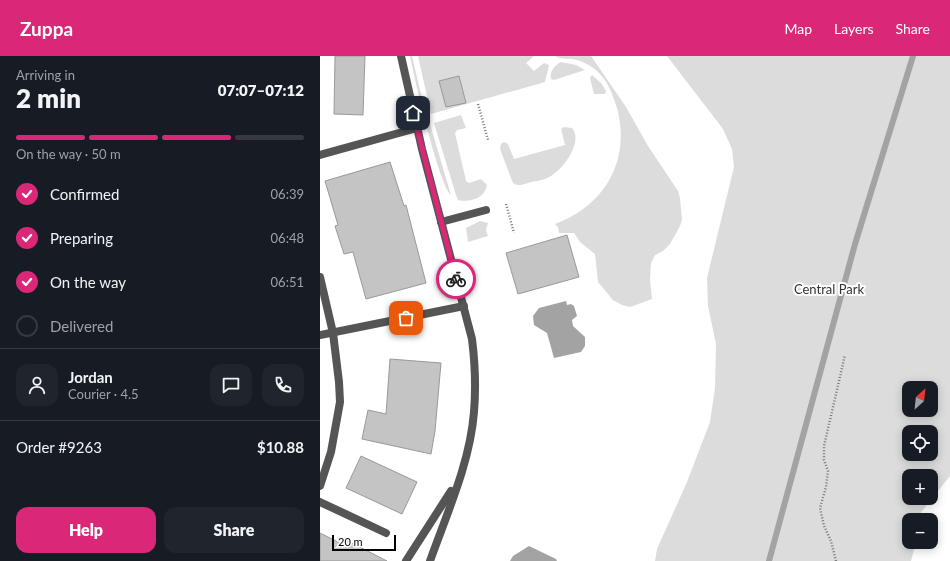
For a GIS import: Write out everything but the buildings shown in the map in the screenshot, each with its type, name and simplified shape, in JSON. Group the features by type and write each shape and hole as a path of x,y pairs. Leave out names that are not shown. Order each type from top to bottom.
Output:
{"street":[{"path":"402,56 417,128 472,339 475,365 475,397 470,436 460,474 430,561"},
{"path":"320,155 417,128"},
{"path":"441,222 486,210"},
{"path":"320,277 333,333 340,402 331,452 320,486"},
{"path":"320,335 464,306"},
{"path":"406,561 460,474"},
{"path":"320,502 386,533"}],"path":[{"path":"478,104 488,140"},
{"path":"506,204 514,233"},
{"path":"836,561 831,541 824,526 820,508 828,471 824,460 824,446 845,355"}],"green space":[{"path":"410,56 412,56 420,90 451,195 440,172 434,152"},
{"path":"418,56 534,56 526,63 534,71 544,63 549,65 545,82 431,114"},
{"path":"555,56 591,56 626,107 648,146 678,191 682,220 670,244 663,251 655,255 651,263 650,279 652,299 630,307 613,300 598,282 595,254 580,242 574,233 559,233 558,227 555,224 573,216 588,206 610,179 617,163 620,146 620,127 617,108 612,94 608,85 597,70 580,61"},
{"name":"Central Park","path":"667,56 950,56 950,476 938,491 938,469 902,469 902,505 927,505 921,513 902,513 902,549 914,549 911,561 655,561 657,549 687,482 710,422 715,388 716,344 708,306 707,278 734,167 732,149 723,129"},
{"path":"561,62 576,65 585,70 554,80 551,79 553,69"},
{"path":"592,75 601,83 606,91 605,94 594,94 590,78"},
{"path":"461,115 466,128 457,130 455,133 466,181 469,183 481,179 487,185 486,190 480,196 467,201 458,200 434,123"},
{"path":"564,127 572,128 575,134 575,141 570,156 560,169 543,180 522,185 513,183 500,149 501,144 504,142 508,144 514,159 565,145 561,129"},
{"path":"480,221 488,223 486,230 488,236 468,242 466,228"}],"shaded area":[{"path":"566,301 567,305 571,304 574,306 577,316 572,320 573,326 585,337 585,346 581,352 554,358 547,333 534,325 533,316 539,308"},
{"path":"529,546 556,559 557,561 510,561 513,556"}],"waterway":[{"path":"769,561 855,244 913,56"}],"way so far":[{"path":"406,318 464,306 456,279"}],"route":[{"path":"413,113 456,279"}]}
